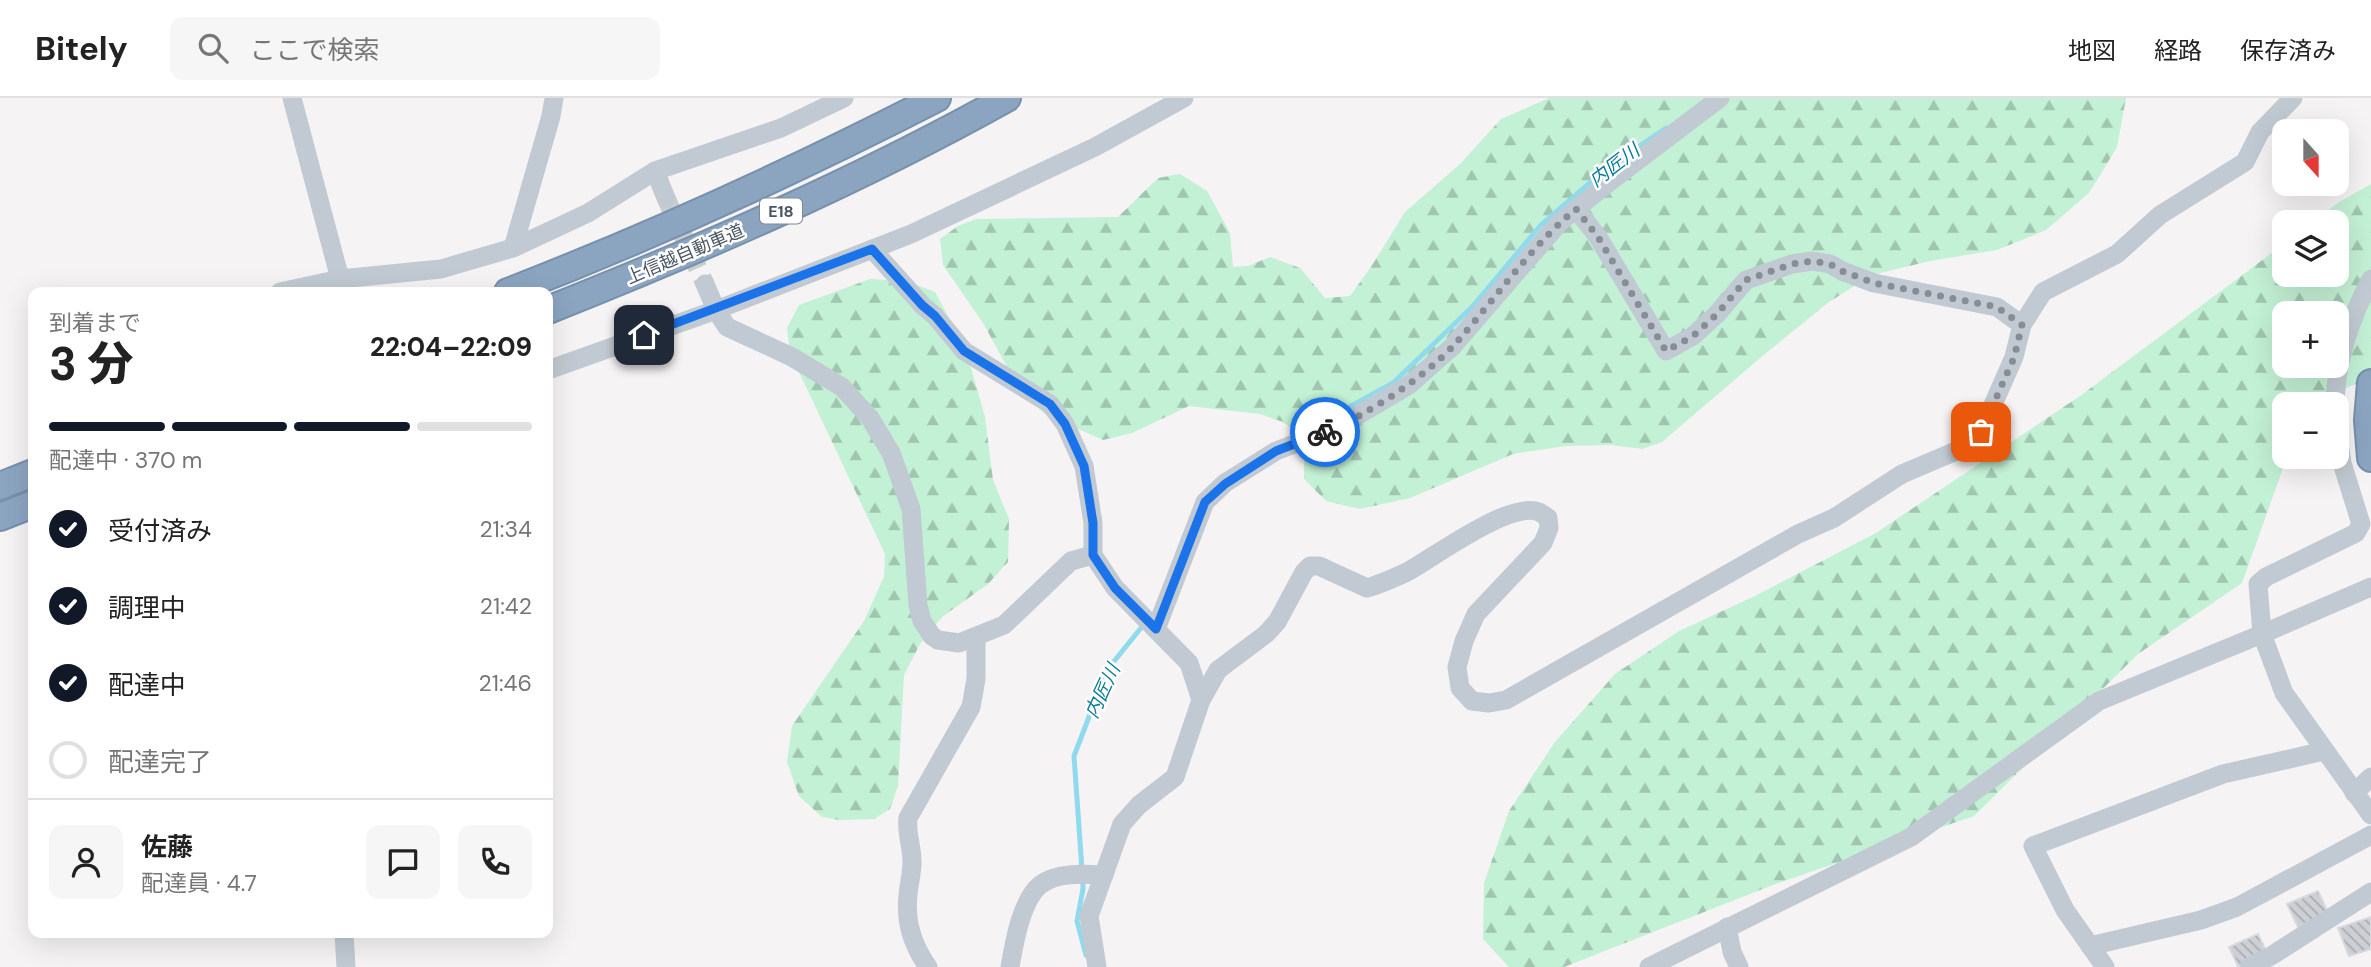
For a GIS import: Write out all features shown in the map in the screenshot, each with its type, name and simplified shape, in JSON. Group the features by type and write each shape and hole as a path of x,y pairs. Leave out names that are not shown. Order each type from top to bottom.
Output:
{"highway":[{"name":"上信越自動車道","path":"521,287 736,197 937,98"},
{"name":"上信越自動車道","path":"553,308 749,226 1010,98"},
{"path":"2371,383 2368,420 2371,458"},
{"path":"0,517 28,506"}],"street":[{"path":"292,98 340,279"},
{"path":"513,248 554,98"},
{"path":"303,287 340,279 440,269 513,248 588,213 655,171 781,128 844,98"},
{"path":"553,368 716,310 911,234 1095,147 1184,98"},
{"path":"1156,629 1205,502 1225,484 1276,451 1336,428 1409,385 1452,347 1559,223 1720,98"},
{"path":"1097,967 1089,916 1122,824 1139,805 1175,777 1201,700 1219,670 1266,634 1310,566 1319,566 1367,588 1409,571 1497,519 1530,510 1548,518 1549,528 1543,543 1475,614 1457,667 1460,688 1472,701 1489,703 1506,700 1786,541 1834,518 1902,474 1968,446 1981,432 2014,358 2022,325 2043,292 2118,254 2160,215 2245,162 2260,132 2293,98"},
{"path":"655,171 666,198"},
{"path":"1576,209 1598,237 1666,351 1693,336 1717,314 1746,280 1792,264 1812,261 1830,264 1874,283 1997,307 2022,325"},
{"path":"872,249 964,351 1050,404 1065,424 1084,466 1093,523 1093,555 1115,588 1189,663 1201,700"},
{"path":"2336,392 2337,373 2354,310 2371,279"},
{"path":"705,284 727,327 792,357 842,387 870,418 891,453 911,509 918,605 922,621 932,636 938,640 959,643 1004,625 1071,561 1093,555"},
{"path":"2344,469 2361,524 2356,533 2266,577 2258,584 2262,635 2284,693 2371,815"},
{"path":"1649,967 1911,837 2099,701 2262,635 2371,587"},
{"path":"928,967 919,955 909,929 907,898 912,863 906,829 908,818 971,706 976,679 976,637"},
{"path":"2105,967 2066,910 2033,846 2223,774 2324,751"},
{"path":"2354,793 2371,777"},
{"path":"2090,946 2201,919 2237,906 2371,835"},
{"path":"1010,967 1015,937 1035,890 1060,877 1079,874 1104,875"},
{"path":"2249,967 2271,956 2371,891"},
{"path":"1727,927 1732,952 1739,967"},
{"path":"344,938 346,967"}],"green space":[{"path":"1549,98 2126,98 2117,147 2089,193 2046,230 1997,250 1930,261 1872,275 1829,302 1662,442 1642,449 1611,445 1566,446 1513,454 1410,498 1360,509 1326,501 1304,479 1299,434 1283,422 1260,414 1189,406 1132,433 1103,440 1045,414 1021,392 983,323 943,265 940,239 958,226 976,219 1118,217 1158,178 1180,174 1207,191 1230,233 1233,267 1248,266 1270,257 1300,268 1325,298 1350,296 1405,212 1460,164 1501,119"},
{"path":"2371,184 2371,378 2335,392 2272,392 2272,469 2283,469 2242,583 2138,654 1974,816 1778,883 1564,967 1509,967 1483,939 1484,883 1509,811 1555,742 1615,674 1679,631 1753,597 1876,533 2080,396 2272,253 2272,287 2349,287 2349,210 2329,210"},
{"path":"870,279 906,281 935,292 966,350 985,417 993,480 1009,519 1008,562 988,584 942,617 920,644 904,675 898,786 890,809 874,819 839,820 822,817 799,796 787,762 792,726 864,621 884,577 885,554 790,353 787,328 799,305"}],"building":[{"path":"2318,891 2328,913 2298,927 2287,904"},
{"path":"2371,917 2371,949 2349,956 2338,928"},
{"path":"2258,934 2267,953 2238,966 2229,947"}],"waterway":[{"name":"内匠川","path":"1313,427 1393,383 1473,306 1541,225 1606,169 1666,128"},
{"name":"内匠川","path":"1082,870 1074,756 1107,670 1145,623"},
{"name":"内匠川","path":"1083,879 1077,921 1086,955"}],"tunnel":[{"path":"666,198 705,284"}],"way so far":[{"path":"1325,432 1409,385 1452,347 1559,223 1576,209 1598,237 1666,351 1693,336 1717,314 1746,280 1792,264 1812,261 1830,264 1874,283 1997,307 2022,325 2014,358 1981,432"}],"route":[{"path":"644,335 872,249 964,351 1050,404 1065,424 1084,466 1093,523 1093,555 1115,588 1156,629 1205,502 1225,484 1276,451 1325,432"}]}
